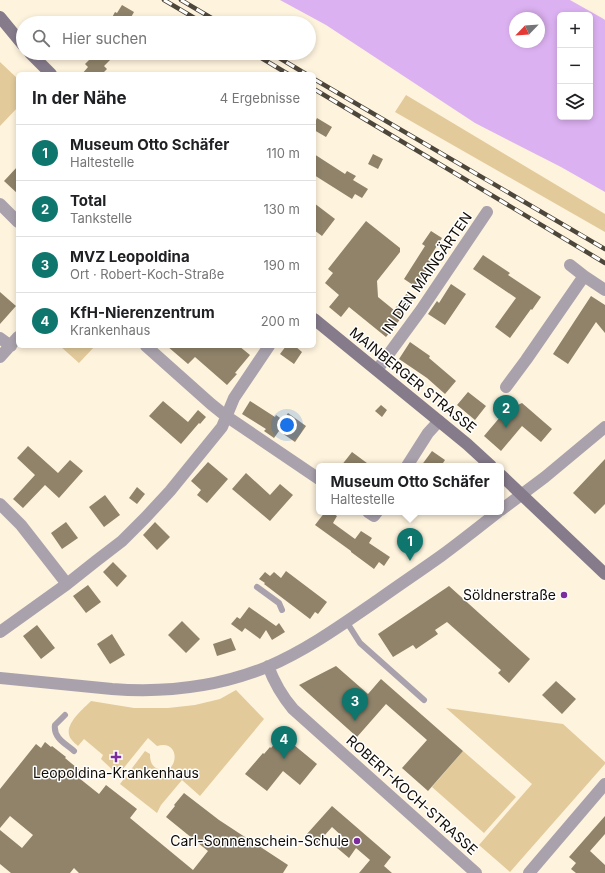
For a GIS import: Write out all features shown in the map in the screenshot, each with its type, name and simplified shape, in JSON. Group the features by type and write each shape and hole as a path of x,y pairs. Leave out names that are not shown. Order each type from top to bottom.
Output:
{"main road":[{"path":"0,17 16,36"},
{"path":"37,60 49,72"},
{"name":"MAINBERGER STRASSE","path":"316,321 467,444 488,463"},
{"path":"504,478 605,574"}],"street":[{"path":"0,204 16,220"},
{"name":"IN DEN MAINGÄRTEN","path":"377,370 421,310 487,212"},
{"path":"570,264 584,276 605,290"},
{"path":"506,387 584,276"},
{"path":"0,338 14,342 0,356"},
{"path":"148,348 226,416 316,477"},
{"path":"0,632 67,584 122,541 146,518 222,427 234,398 268,348"},
{"path":"409,463 428,433 438,421"},
{"path":"504,508 545,477 605,427"},
{"path":"0,504 21,525 67,584"},
{"path":"0,678 119,690 158,690 179,689 213,683 253,672 307,646 346,621 441,556 494,515"},
{"name":"ROBERT-KOCH-STRASSE","path":"268,666 279,691 293,709 476,873"},
{"path":"529,873 605,784"}],"lane":[{"path":"257,587 279,603 282,610"},
{"path":"346,621 360,643 424,700"},
{"path":"66,715 55,725 55,733 74,751"}],"shaded area":[{"path":"280,0 570,0 591,12 557,12 557,120 593,120 593,13 602,18 605,20 605,192 561,167 475,123 316,20 316,16 309,16"},
{"path":"0,62 16,77 16,109 0,126"},
{"path":"406,95 605,214 605,232 395,112"},
{"path":"62,348 93,348 79,363"},
{"path":"236,690 264,719 200,796 182,780 161,805 157,813 120,784 145,751 150,754 151,762 154,767 163,770 169,769 173,765 174,759 174,753 171,748 166,745 157,746 148,738 118,775 101,759 103,755 84,739 78,746 69,734 69,729 74,718 91,701 134,708 168,708 195,705 220,699"},
{"path":"446,708 563,724 605,762 605,764 510,872 479,845 532,784"},
{"path":"463,751 516,797 484,833 432,787"}],"building":[{"path":"122,5 134,12 132,16 113,16 115,12 117,13"},
{"path":"89,60 110,60 104,66 107,69 104,72 84,72 88,67 85,64"},
{"path":"317,118 332,127 326,137 316,131"},
{"path":"373,154 383,159 378,169 368,164"},
{"path":"316,155 345,174 347,171 356,176 353,180 368,189 362,198 355,194 352,199 316,176"},
{"path":"16,168 16,192 4,181"},
{"path":"316,205 335,219 322,236 316,232"},
{"path":"366,221 400,248 400,252 377,281 378,297 394,310 407,293 414,298 401,316 402,317 386,337 349,307 341,317 329,307 339,295 325,283 333,273 328,269"},
{"path":"431,231 442,238 428,260 432,263 416,287 404,279 425,246 422,244"},
{"path":"483,255 510,273 508,275 541,297 510,338 495,327 516,298 473,269"},
{"path":"451,284 466,294 445,325 428,314 437,301 439,303"},
{"path":"0,292 16,306 0,324"},
{"path":"591,296 605,305 605,333 596,322 568,364 553,354"},
{"path":"410,342 430,356 429,358 456,381 445,394 427,378 399,359"},
{"path":"169,348 241,348 250,355 235,373 237,374 227,385 195,357 188,364"},
{"path":"284,348 297,348 302,352 294,364 280,354"},
{"path":"468,392 486,406 475,420 457,405"},
{"path":"163,401 188,422 198,410 206,417 181,444 149,416"},
{"path":"250,401 275,417 276,415 283,420 288,413 306,426 295,442 279,431 274,438 264,431 266,429 242,414"},
{"path":"522,403 552,429 541,442 522,426 501,451 484,436 506,410"},
{"path":"381,405 387,410 382,417 375,411"},
{"path":"28,446 58,473 70,460 83,471 59,498 45,485 23,508 13,499 35,475 17,458"},
{"path":"432,451 445,460 443,463 423,463"},
{"path":"352,452 367,463 343,463"},
{"path":"605,459 605,504 595,514 573,493"},
{"path":"208,462 228,479 207,503 197,495 201,490 191,481"},
{"path":"246,473 270,495 280,484 293,495 270,521 232,489"},
{"path":"137,487 145,494 137,504 129,498"},
{"path":"105,495 120,515 104,527 89,507"},
{"path":"323,515 336,515 337,516 333,523 355,539 361,531 372,538 369,543 390,557 384,566 379,562 374,569 315,525"},
{"path":"66,522 78,538 62,549 51,533"},
{"path":"155,522 170,537 157,550 143,535"},
{"path":"113,562 127,576 117,587 103,572"},
{"path":"286,571 327,602 318,614 315,612 310,619 259,579 265,572 270,576 274,572 281,578"},
{"path":"88,585 101,602 86,613 73,596"},
{"path":"449,586 530,659 509,683 498,673 501,670 447,622 435,630 438,634 416,649 413,645 393,657 378,634"},
{"path":"249,607 276,626 279,623 285,632 272,640 266,630 260,639 245,628 242,632 231,624 237,617 240,619"},
{"path":"182,621 200,639 186,653 168,635"},
{"path":"37,625 55,648 41,659 23,636"},
{"path":"112,634 125,655 110,664 97,644"},
{"path":"231,638 236,650 217,656 213,644"},
{"path":"336,666 368,694 381,679 463,751 428,791 402,768 427,740 386,704 357,737 299,685"},
{"path":"556,681 576,699 562,714 542,695"},
{"path":"282,735 317,764 300,785 283,771 267,791 245,774 263,753 264,754 270,747 271,748"},
{"name":"Leopoldina-Krankenhaus","path":"45,742 66,757 65,758 83,773 79,778 99,794 106,785 137,809 130,818 193,870 208,851 166,817 184,793 219,820 288,865 283,873 79,873 74,868 70,873 11,873 0,864 0,830 22,848 33,835 10,816 0,828 0,789 36,744 41,748"},
{"name":"Carl-Sonnenschein-Schule","path":"332,806 391,857 384,866 392,873 359,873 370,860 356,848 349,858 336,847 344,838 332,827 317,844 306,835"},
{"path":"605,816 605,834 590,851 605,865 605,873 576,873 571,869 576,863 569,857"}],"railway":[{"path":"164,0 191,16"},
{"path":"181,0 208,16"},
{"path":"265,60 285,72"},
{"path":"283,60 303,72"},
{"path":"316,80 605,249"},
{"path":"316,90 605,263"}],"place":[{"name":"Total","path":"506,428"},
{"name":"Museum Otto Schäfer","path":"410,561"},
{"name":"Söldnerstraße","path":"564,595"},
{"name":"MVZ Leopoldina","path":"355,721"},
{"name":"Leopoldina-Krankenhaus","path":"116,757"},
{"name":"KfH-Nierenzentrum","path":"284,759"},
{"name":"Carl-Sonnenschein-Schule","path":"357,841"}]}
